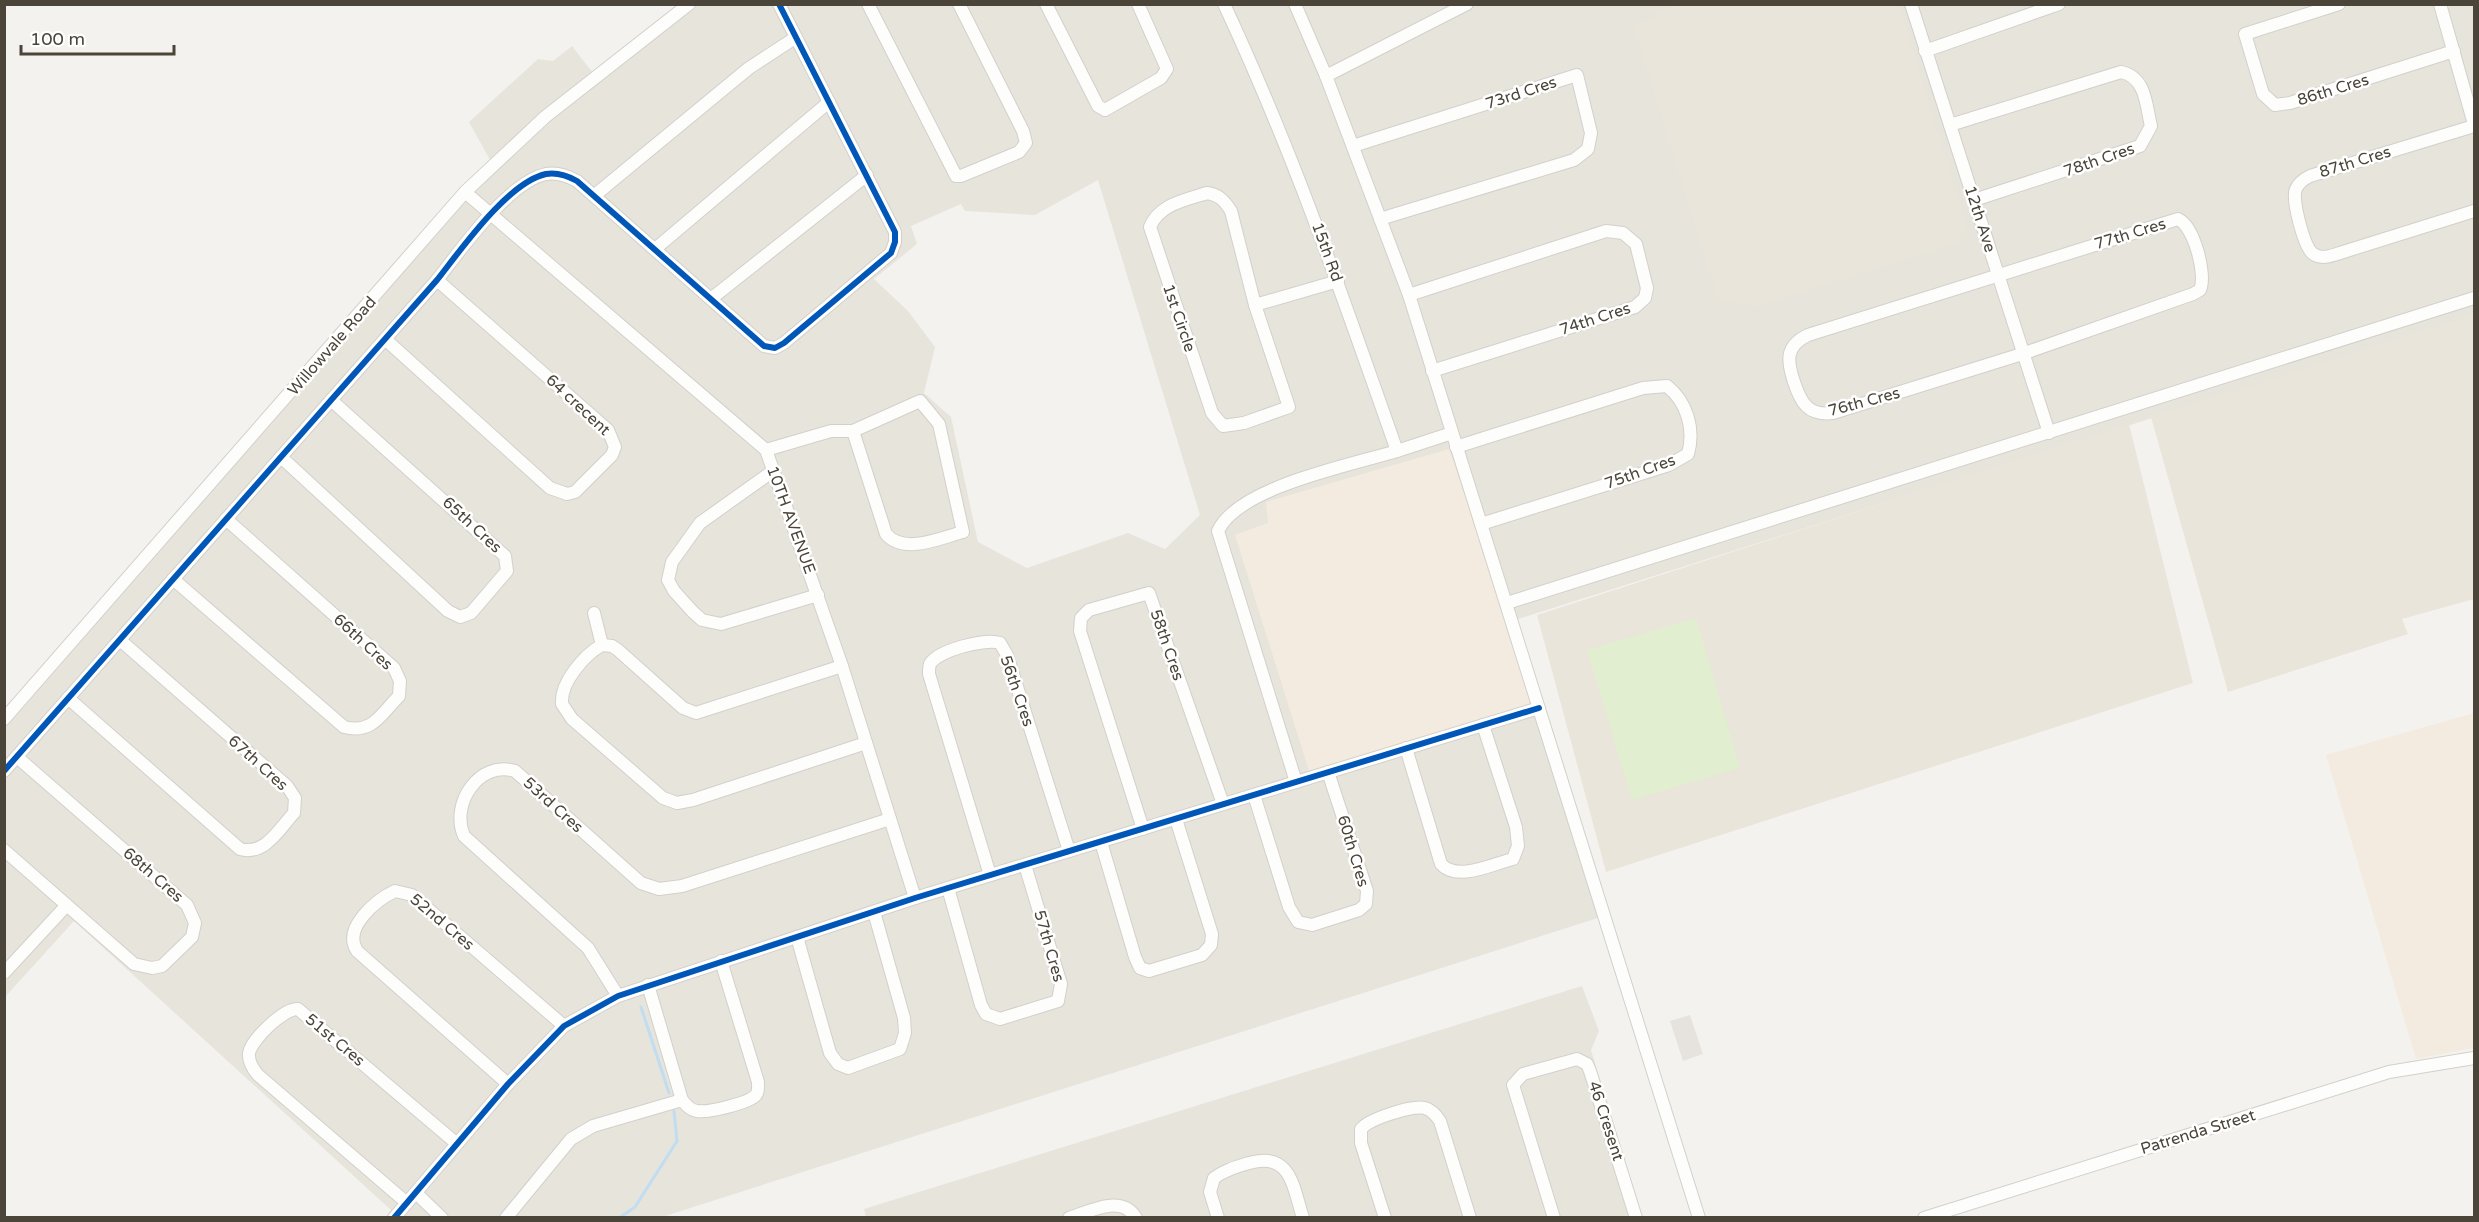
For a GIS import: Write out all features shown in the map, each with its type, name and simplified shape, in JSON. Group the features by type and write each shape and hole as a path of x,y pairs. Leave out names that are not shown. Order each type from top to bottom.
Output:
{"street":[{"name":"Willowvale Road","path":"4,719 465,192 545,117 689,4"},
{"path":"4,771 437,280 489,215 528,184 547,174 567,176 595,195 764,346 775,348 784,343 891,253 895,232 779,4"},
{"path":"868,4 956,176 961,176 1019,152 1026,142 1023,131 959,4"},
{"path":"1046,4 1098,106 1105,110 1161,78 1167,69 1138,4"},
{"name":"15th Rd","path":"1224,4 1264,89 1338,280 1397,451"},
{"path":"1295,4 1326,76 1409,295 1508,603 1699,1218"},
{"path":"1326,76 1467,4"},
{"name":"12th Ave","path":"1911,4 2049,433"},
{"path":"1925,51 2059,4"},
{"name":"86th Cres","path":"2338,4 2245,34 2263,94 2275,105 2290,103 2454,51"},
{"path":"2440,4 2475,125"},
{"path":"595,195 749,68 795,38"},
{"name":"78th Cres","path":"1950,125 2121,72 2130,74 2140,83 2151,126 2140,146 2133,151 1974,200"},
{"name":"73rd Cres","path":"1353,146 1576,75 1592,133 1588,150 1574,160 1380,219"},
{"path":"655,249 829,102"},
{"name":"87th Cres","path":"2475,125 2310,176 2301,182 2294,199 2307,244 2312,253 2319,257 2340,253 2475,211"},
{"path":"712,298 867,175"},
{"name":"10TH AVENUE","path":"465,192 765,450 842,666 915,898"},
{"name":"1st Circle","path":"1207,193 1217,195 1225,201 1231,210 1255,305 1289,407 1244,423 1223,426 1212,413 1152,238 1150,227 1154,217 1168,206 1207,193"},
{"name":"77th Cres","path":"1998,276 2178,219 2188,226 2204,274 2200,290 2193,294 2022,354"},
{"name":"74th Cres","path":"1409,295 1606,231 1623,233 1636,244 1647,288 1645,298 1635,308 1432,371"},
{"name":"76th Cres","path":"1998,276 1808,335 1792,348 1788,363 1804,406 1822,414 2022,354"},
{"name":"64 crecent","path":"385,339 550,488 567,494 575,492 612,455 615,447 608,430 437,280"},
{"path":"1255,305 1338,280"},
{"path":"1508,603 2475,298"},
{"name":"75th Cres","path":"1456,447 1643,388 1667,386 1681,397 1692,437 1688,454 1669,465 1481,524"},
{"name":"65th Cres","path":"281,458 448,612 460,617 471,614 507,571 505,556 331,400"},
{"path":"765,450 831,431 853,431 920,401 939,424 963,532 906,545 893,542 886,534 853,431"},
{"path":"1296,782 1218,531 1224,519 1263,491 1452,433"},
{"path":"773,471 700,523 672,562 668,580 674,591 702,620 721,624 818,595"},
{"name":"66th Cres","path":"173,579 344,727 358,730 370,726 399,696 400,681 394,668 226,519"},
{"name":"58th Cres","path":"1143,829 1080,630 1081,618 1089,610 1149,593 1223,804"},
{"path":"594,614 602,645"},
{"name":"56th Cres","path":"990,875 929,674 930,664 941,654 989,639 1000,643 1007,655 1069,851"},
{"name":"67th Cres","path":"68,699 240,849 251,852 262,848 294,813 295,798 287,786 120,640"},
{"path":"842,666 696,713 683,708 618,650 612,646 602,645 593,651 564,685 562,704 572,719 670,801 685,803 866,743"},
{"path":"394,1218 508,1084 564,1026 618,996 915,898 1539,708"},
{"path":"1407,748 1441,864 1447,870 1457,873 1513,859 1518,846 1516,827 1483,725"},
{"name":"68th Cres","path":"5,852 125,958 143,967 162,966 192,937 193,914 187,905 17,757"},
{"name":"53rd Cres","path":"618,996 588,948 464,836 459,821 463,799 483,775 494,769 515,771 641,883 658,890 682,886 890,819"},
{"name":"60th Cres","path":"1254,795 1289,907 1298,922 1312,925 1359,910 1366,904 1367,891 1328,772"},
{"path":"1101,842 1140,968 1149,971 1202,955 1211,945 1212,934 1176,819"},
{"name":"57th Cres","path":"948,888 981,1005 986,1014 1000,1019 1058,1001 1062,992 1025,865"},
{"name":"52nd Cres","path":"508,1084 357,951 352,944 353,931 375,906 395,891 412,895 564,1026"},
{"path":"4,973 66,906"},
{"path":"797,937 830,1053 838,1064 848,1068 900,1049 905,1033 904,1018 874,912"},
{"path":"648,985 682,1100 689,1108 698,1111 708,1111 746,1101 759,1091 757,1073 721,961"},
{"name":"51st Cres","path":"407,1203 258,1075 249,1060 250,1049 284,1011 298,1009 456,1143"},
{"name":"Patrenda Street","path":"1924,1218 2389,1072 2475,1058"},
{"name":"46 Cresent","path":"1554,1218 1513,1085 1523,1074 1577,1059 1587,1064 1590,1071 1636,1218"},
{"path":"506,1218 571,1139 593,1126 682,1100"},
{"path":"1385,1218 1361,1143 1361,1129 1370,1121 1417,1107 1431,1110 1440,1120 1470,1218"},
{"path":"1218,1218 1210,1192 1214,1178 1223,1171 1265,1160 1272,1161 1286,1169 1303,1218"},
{"path":"416,1193 442,1218"},
{"path":"1069,1218 1116,1204 1131,1210 1136,1218"}],"shaded area":[{"path":"692,4 2474,5 2474,316 1509,622 1268,523 1236,535 1533,706 1601,917 659,1218 386,1217 391,1210 74,921 5,997 5,713 490,160 469,122 538,59 553,61 572,46 596,77","holes":["1098,180 1200,515 1165,549 1128,533 1027,568 978,542 951,417 924,393 935,347 908,311 874,279 917,244 911,226 961,204 965,211 1035,215"]},
{"path":"1676,5 1899,5 1967,231 1958,234 1960,242 1754,307 1718,299 1634,27"},
{"path":"2474,316 2474,599 2402,619 2408,634 2228,692 2151,417"},
{"path":"2129,424 2193,683 1606,872 1537,615"},
{"path":"1449,449 1509,622 1533,706 1310,774 1235,535 1268,523 1266,502"},
{"path":"2474,713 2474,1048 2416,1059 2326,755"},
{"path":"1582,986 1599,1031 1591,1050 1642,1217 866,1218 864,1209"},
{"path":"1690,1015 1703,1054 1683,1061 1670,1021"}],"green space":[{"path":"1696,618 1740,768 1632,800 1587,650"}],"waterway":[{"path":"641,1007 669,1093"},
{"path":"619,1218 635,1207 677,1141 674,1111"}],"cycle path":[{"path":"4,771 437,280 486,219 501,203 531,180 546,174 555,174 577,181 764,346 775,348 784,343 891,253 895,242 895,232 779,4"},
{"path":"394,1218 508,1084 564,1026 618,996 915,898 1539,708"}]}
